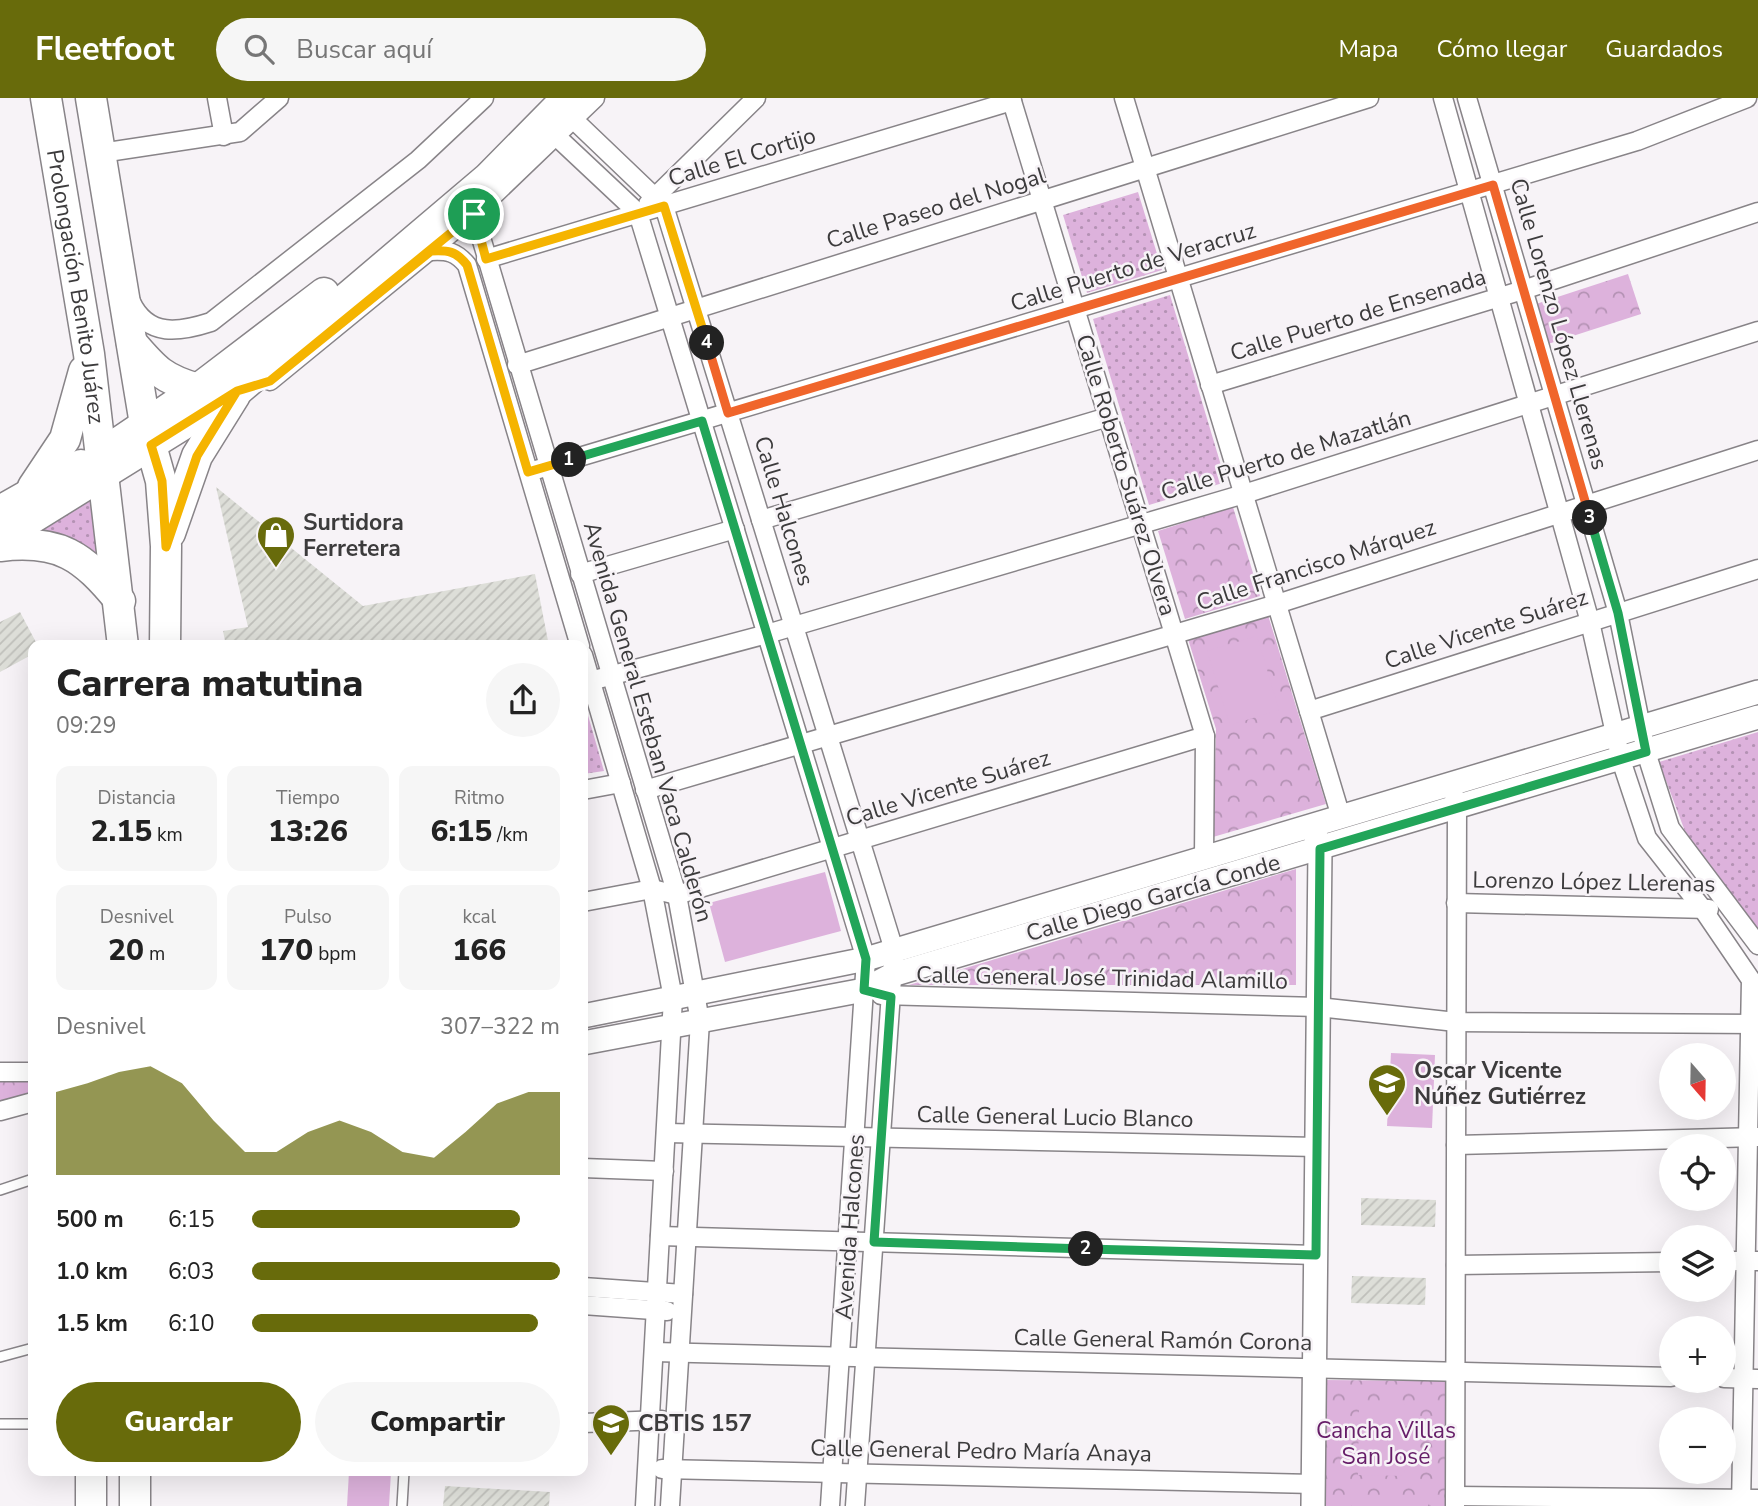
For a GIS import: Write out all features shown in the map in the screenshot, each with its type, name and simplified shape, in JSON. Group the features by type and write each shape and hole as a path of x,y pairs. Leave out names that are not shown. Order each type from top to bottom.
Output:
{"main road":[{"name":"Prolongación Benito Juárez","path":"46,98 89,354 123,640"},
{"name":"Prolongación Benito Juárez","path":"90,98 148,435 162,481 166,547"},
{"path":"148,435 198,389 299,314 478,160 539,98"},
{"path":"0,538 101,465 148,435 237,391 570,109"},
{"path":"132,342 157,373 175,383 198,389"},
{"path":"26,497 65,439 89,354"},
{"path":"165,640 166,547 197,456 237,391"},
{"path":"0,512 26,497 101,465"},
{"path":"0,546 28,543 51,546 76,556 96,572 120,601"},
{"path":"91,1476 91,1506"},
{"path":"135,1476 135,1506"}],"street":[{"path":"217,98 224,136"},
{"path":"101,153 240,132 279,98"},
{"path":"122,282 132,306 142,319 155,328 170,332 185,331 211,322 418,160 484,98"},
{"path":"237,391 270,381 431,251 557,137 570,109 596,98"},
{"path":"486,259 638,213 660,201 756,98"},
{"path":"1124,98 1341,817"},
{"name":"Calle Paseo del Nogal","path":"517,365 1369,98"},
{"path":"1443,98 1590,622 1621,760 1647,838 1702,908 1751,980 1755,1024 1747,1502 1455,1501 1457,808 1452,785"},
{"name":"Calle Lorenzo López Llerenas","path":"1467,98 1618,613 1640,729 1670,828 1758,945"},
{"name":"Calle Puerto de Veracruz","path":"528,472 1637,141 1747,98"},
{"name":"Calle El Cortijo","path":"660,201 1011,100"},
{"name":"Calle Roberto Suárez Olvera","path":"1011,100 1077,309 1205,736 1204,858"},
{"name":"Calle Halcones","path":"570,109 660,201 696,309 894,950"},
{"path":"557,137 638,213 866,959"},
{"name":"Calle Puerto de Ensenada","path":"1210,385 1499,298 1758,212"},
{"name":"Avenida General Esteban Vaca Calderón","path":"474,214 677,895 684,995 672,1027 645,1506"},
{"name":"Avenida General Esteban Vaca Calderón","path":"431,251 447,250 458,254 467,265 578,640"},
{"name":"Calle Puerto de Mazatlán","path":"588,683 767,634 1244,494 1555,398 1758,331"},
{"path":"761,520 1108,417"},
{"name":"Calle Francisco Márquez","path":"645,790 1277,604 1758,450"},
{"path":"580,574 735,529"},
{"name":"Calle Vicente Suárez","path":"1309,711 1758,569"},
{"path":"572,620 592,614"},
{"name":"Avenida General Esteban Vaca Calderón","path":"588,686 621,783 684,995 700,1021 670,1506"},
{"name":"Calle Diego García Conde","path":"588,1015 866,959 1758,692"},
{"name":"Calle Diego García Conde","path":"588,1042 892,986 1320,849 1758,718"},
{"name":"Calle Vicente Suárez","path":"677,895 1205,736"},
{"path":"588,789 621,783"},
{"path":"1312,826 1320,849 1313,1495"},
{"path":"588,901 652,889 677,895"},
{"name":"Lorenzo López Llerenas","path":"1456,903 1730,909"},
{"name":"Avenida Halcones","path":"855,1506 894,950"},
{"name":"Avenida Halcones","path":"830,1506 866,959"},
{"name":"Calle General José Trinidad Alamillo","path":"892,986 1318,1007 1456,1022 1755,1024"},
{"path":"0,1072 28,1072"},
{"path":"0,1111 28,1103"},
{"name":"Calle General Lucio Blanco","path":"666,1133 1317,1147"},
{"path":"1456,1145 1754,1137"},
{"path":"588,1168 664,1171"},
{"path":"660,1236 1316,1255"},
{"path":"1456,1265 1659,1262"},
{"path":"588,1288 683,1303"},
{"path":"588,1305 657,1301"},
{"name":"Calle General Ramón Corona","path":"654,1352 1659,1377"},
{"path":"588,1423 676,1420"},
{"name":"Calle General Pedro María Anaya","path":"648,1468 858,1473 1313,1495"}],"lane":[{"path":"0,1191 28,1181"},
{"path":"0,1357 28,1349"},
{"path":"0,1424 28,1424"},
{"path":"402,1506 404,1476"}],"green space":[{"path":"1138,192 1162,270 1087,293 1063,215"},
{"path":"1628,274 1641,314 1548,344 1536,304"},
{"path":"1170,295 1226,482 1149,505 1093,319"},
{"path":"91,497 103,571 14,540"},
{"path":"1233,507 1260,596 1185,619 1158,531"},
{"path":"1268,615 1326,804 1213,837 1216,729 1188,639"},
{"path":"1257,636 1279,710 1230,725 1207,651"},
{"path":"588,715 604,771 588,773"},
{"path":"1758,732 1758,931 1686,834 1659,762"},
{"path":"1296,869 1296,985 909,985"},
{"path":"825,872 841,931 725,962 709,903"},
{"path":"1391,1053 1435,1055 1432,1128 1387,1126"},
{"path":"0,1080 28,1080 28,1094 0,1104"},
{"name":"Cancha Villas San José","path":"1323,1380 1450,1381 1449,1506 1324,1506"},
{"path":"1359,1402 1405,1402 1404,1476 1358,1475"},
{"path":"349,1476 391,1476 389,1506 347,1506"},
{"path":"1352,1496 1428,1496 1428,1506 1352,1506"}],"building":[{"name":"Surtidora Ferretera","path":"216,487 363,606 535,574 548,640 225,640 223,631 248,627"},
{"path":"20,612 35,640 28,640 28,657 0,672 0,622"},
{"path":"1361,1198 1436,1200 1435,1227 1361,1225"},
{"path":"1352,1276 1426,1278 1425,1305 1351,1303"},
{"path":"445,1486 550,1492 549,1506 443,1506"}],"place":[{"name":"Surtidora Ferretera","path":"276,569"},
{"name":"Oscar Vicente Núñez Gutiérrez","path":"1387,1117"},
{"name":"CBTIS 157","path":"611,1457"}],"route":[{"path":"474,214 354,316 270,381 237,391 151,445 162,481 166,547 197,456 237,391 270,381 312,349 354,316 431,251 447,250 458,254 467,265 528,472 702,421 866,959 864,990 891,997 874,1242 1316,1255 1320,849 1646,752 1618,613 1493,185 728,413 664,206 486,259 474,214"}]}
